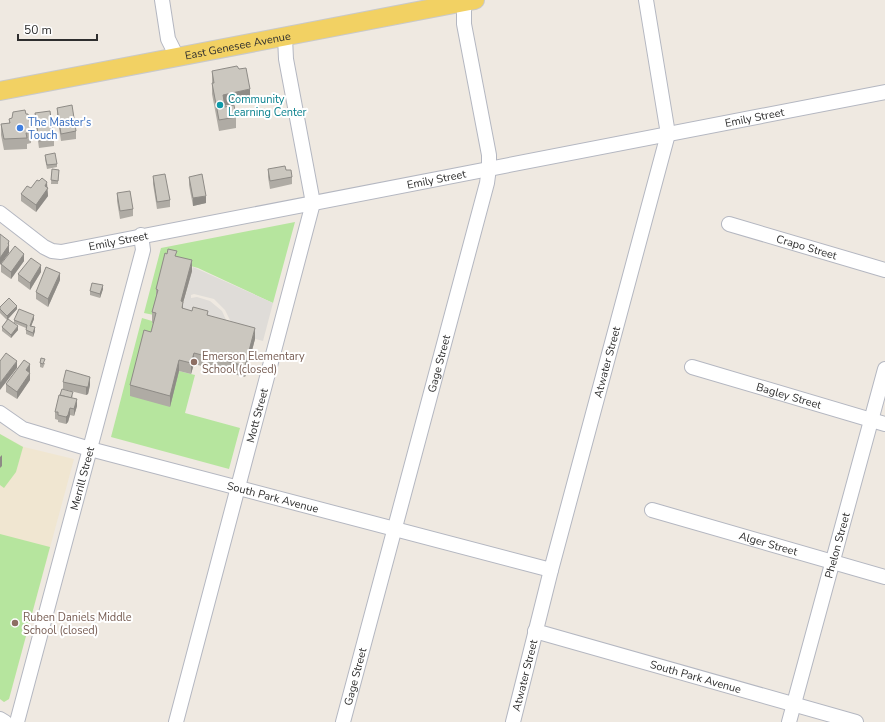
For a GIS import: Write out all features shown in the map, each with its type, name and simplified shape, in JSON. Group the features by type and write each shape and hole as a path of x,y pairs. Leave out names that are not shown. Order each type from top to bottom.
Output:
{"main road":[{"name":"East Genesee Avenue","path":"0,91 285,37 436,4 469,1"}],"street":[{"path":"162,0 168,39 177,57"},
{"name":"Atwater Street","path":"512,722 551,570 668,134 646,0"},
{"name":"Gage Street","path":"342,722 487,183 489,156 464,24 469,1"},
{"name":"Mott Street","path":"176,722 313,203 286,59 285,37"},
{"name":"Emily Street","path":"0,213 52,251 61,252 141,235 885,92"},
{"name":"Crapo Street","path":"728,224 885,270"},
{"name":"Merrill Street","path":"17,722 143,250 141,235"},
{"name":"Bagley Street","path":"692,367 885,424"},
{"name":"Phelon Street","path":"789,722 885,369"},
{"name":"South Park Avenue","path":"0,413 23,429 90,450 238,487 551,570"},
{"name":"Alger Street","path":"652,510 885,577"},
{"name":"South Park Avenue","path":"535,631 856,722"},
{"path":"0,718 5,722"}],"shaded area":[{"path":"193,267 273,303 263,341 207,326 181,312","holes":["194,294 214,299 225,310 231,322 227,322 222,311 210,301 197,297 191,298 191,295"]},
{"name":"Ruben Daniels Middle School (closed)","path":"0,434 24,447 74,459 9,699 4,702 0,699"}],"green space":[{"path":"295,222 273,303 198,268 169,260 154,315 144,313 161,248"},
{"path":"142,318 156,324 179,371 195,375 185,413 240,428 229,469 111,437"},
{"path":"0,434 23,447 16,472 4,488 0,485"},
{"path":"0,534 50,547 9,699 4,702 0,699"}],"building":[{"path":"237,66 239,69 246,68 250,89 223,95 225,107 234,105 236,117 219,120 212,83 214,83 212,71"},
{"path":"72,105 76,131 61,134 57,108"},
{"path":"25,110 26,114 28,114 31,132 26,133 27,138 4,139 1,124 10,123 9,119 12,118 13,112"},
{"path":"50,111 54,139 39,141 35,113"},
{"path":"55,153 57,164 47,165 45,155"},
{"path":"285,166 286,170 291,170 292,177 270,181 268,169"},
{"path":"52,169 59,170 58,181 51,180"},
{"path":"165,174 170,200 157,202 153,176"},
{"path":"202,174 206,196 193,198 189,177"},
{"path":"42,178 47,182 45,186 48,188 36,205 21,194 27,186 31,188 37,180 39,181"},
{"path":"130,191 133,209 120,211 117,193"},
{"path":"0,234 9,241 9,245 0,258"},
{"path":"15,246 24,254 11,272 1,264"},
{"path":"168,249 177,251 175,256 192,260 181,301 183,302 182,308 192,311 193,307 208,311 207,315 255,328 245,366 194,353 191,363 179,360 170,396 130,385 144,330 151,332 156,313 152,312 158,290 156,289 165,253 167,254"},
{"path":"31,258 41,265 30,283 18,274"},
{"path":"46,267 60,273 48,299 36,292"},
{"path":"92,283 103,285 100,294 90,291"},
{"path":"9,298 17,306 7,316 0,309 0,307"},
{"path":"19,309 34,315 30,326 35,327 33,333 26,330 27,325 14,320"},
{"path":"8,319 18,326 11,335 2,327"},
{"path":"6,353 17,361 0,383 0,361"},
{"path":"41,358 45,359 43,364 40,363"},
{"path":"24,360 30,364 26,370 30,373 17,392 6,384"},
{"path":"66,370 90,377 88,387 63,382"},
{"path":"62,389 73,392 71,398 60,395"},
{"path":"59,395 77,399 74,409 70,408 66,417 58,415 58,412 55,412"}],"place":[{"name":"Community Learning Center","path":"220,105"},
{"name":"The Master's Touch","path":"20,128"},
{"name":"Emerson Elementary School (closed)","path":"194,362"},
{"name":"Ruben Daniels Middle School (closed)","path":"15,623"}]}
